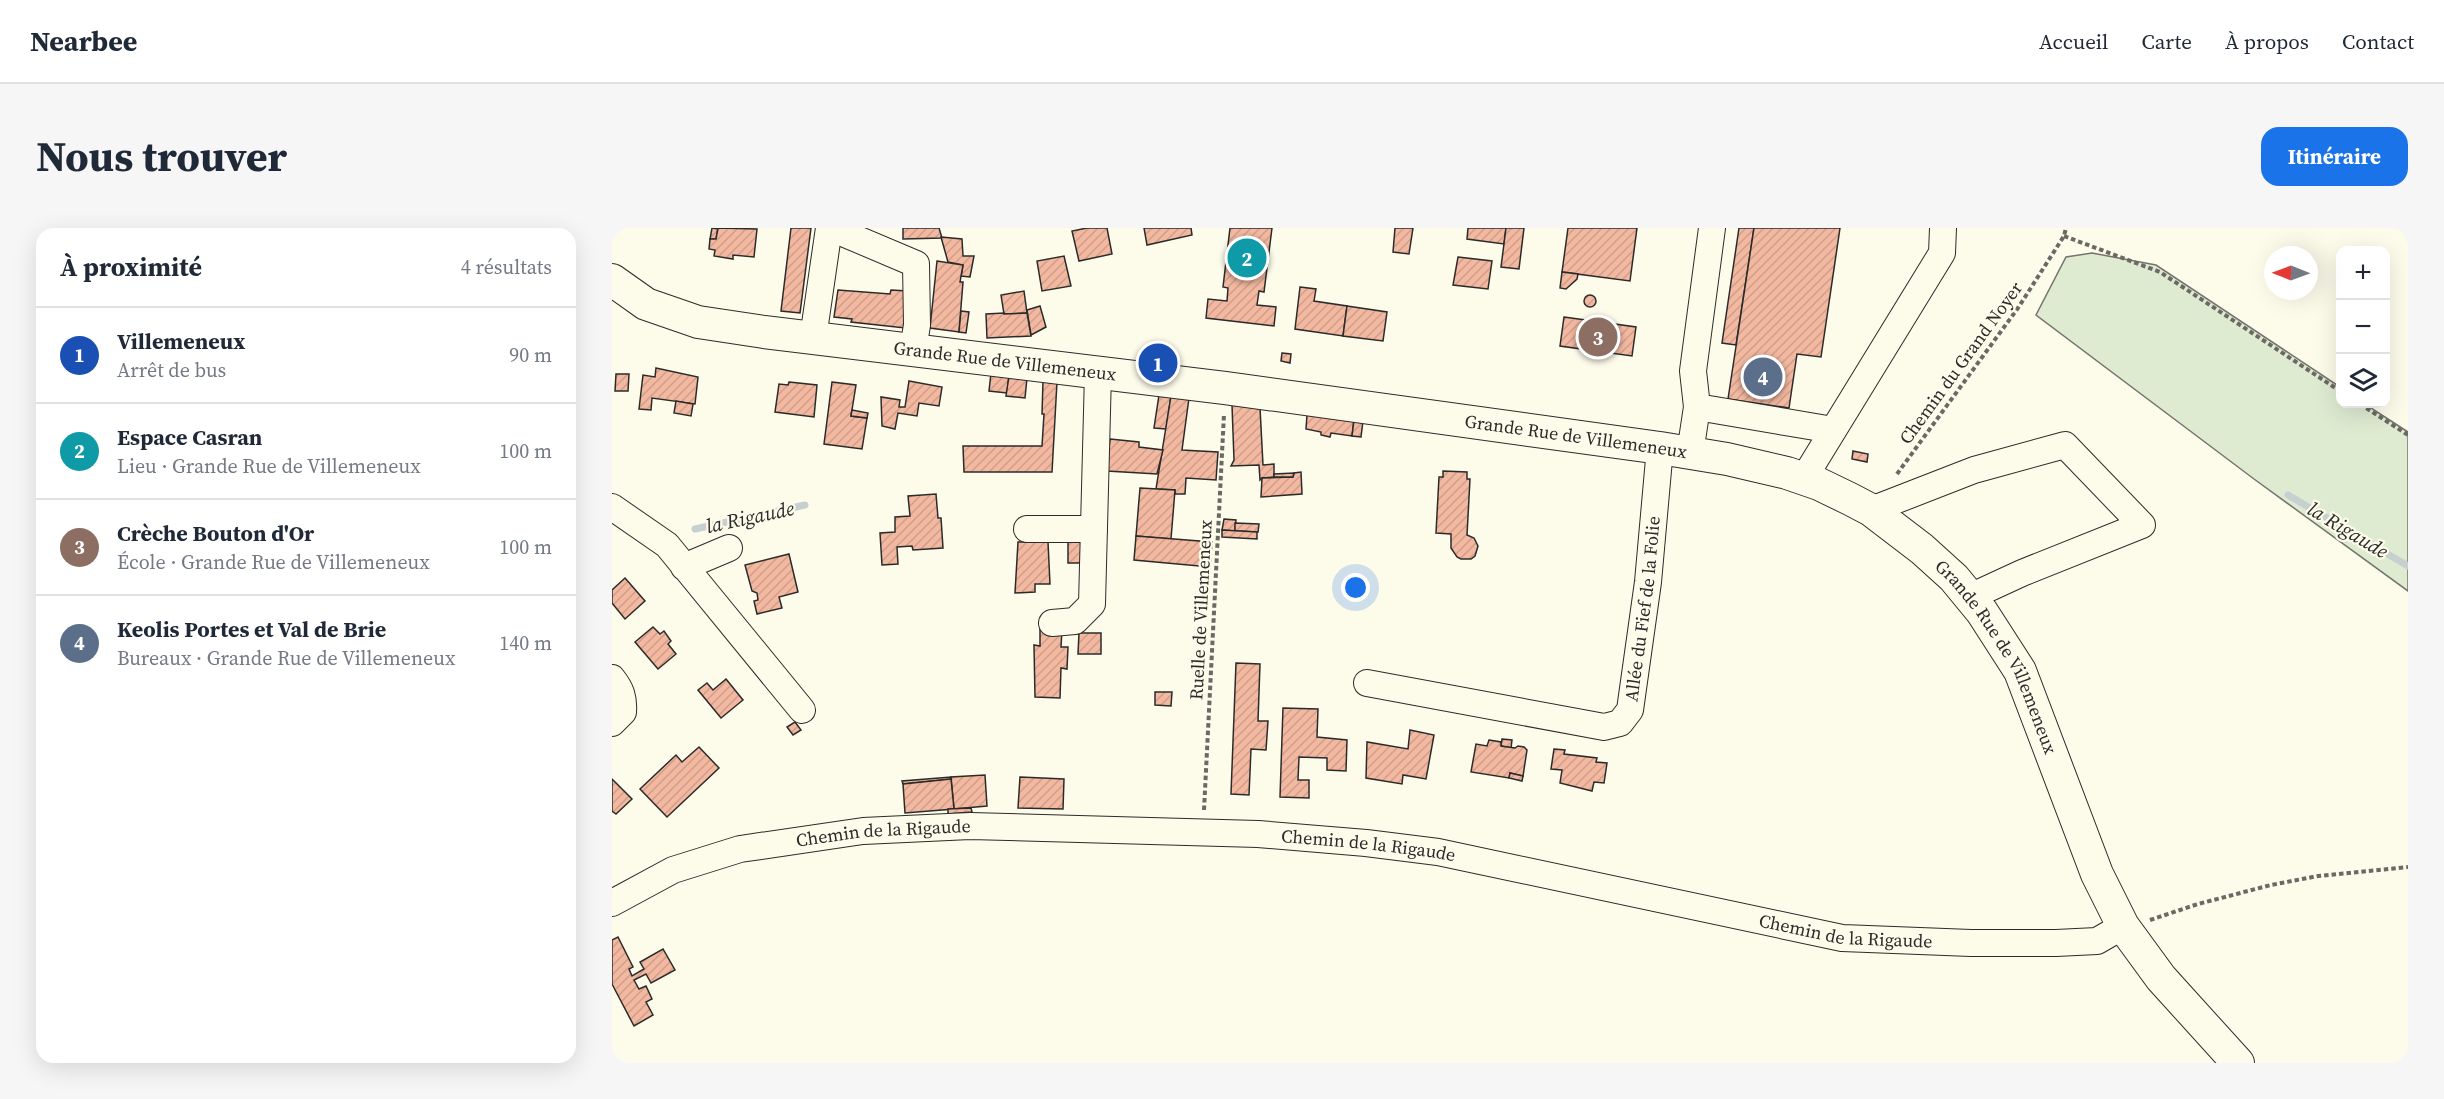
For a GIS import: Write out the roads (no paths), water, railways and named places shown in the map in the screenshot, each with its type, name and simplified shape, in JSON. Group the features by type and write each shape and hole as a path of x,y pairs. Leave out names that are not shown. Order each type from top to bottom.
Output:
{"main road":[{"name":"Grande Rue de Villemeneux","path":"613,284 646,304 698,322 1225,388 1726,459 1804,478 1871,510 1922,549 1954,578 1982,612 2020,671 2097,874 2123,926 2161,978 2238,1063"}],"street":[{"path":"813,338 830,228 916,264 917,325 913,350"},
{"name":"Allée du Fief de la Folie","path":"1367,684 1604,727 1620,723 1630,710 1648,582 1675,450 1698,407 1693,371 1712,228"},
{"path":"1804,478 1942,253 1942,228"},
{"path":"1052,623 1075,621 1092,604 1098,373"},
{"path":"1698,407 1833,430"},
{"path":"1871,510 1974,470 2065,445 2142,525 2022,573 1970,597"},
{"path":"612,507 667,546 802,710"},
{"path":"1027,529 1094,529"},
{"path":"684,567 729,548"},
{"path":"612,678 619,686 624,700 623,712 612,723"},
{"name":"Chemin de la Rigaude","path":"612,903 673,870 740,849 862,831 970,826 1258,834 1438,852 1842,938 1971,943 2056,943 2097,941 2123,926"}],"waterway":[{"name":"la Rigaude","path":"2288,495 2408,566"},
{"name":"la Rigaude","path":"695,529 805,505"}],"place":[{"name":"Espace Casran","path":"1247,258"},
{"name":"Crèche Bouton d'Or","path":"1598,337"},
{"name":"Villemeneux","path":"1158,363"},
{"name":"Keolis Portes et Val de Brie","path":"1763,377"}]}
